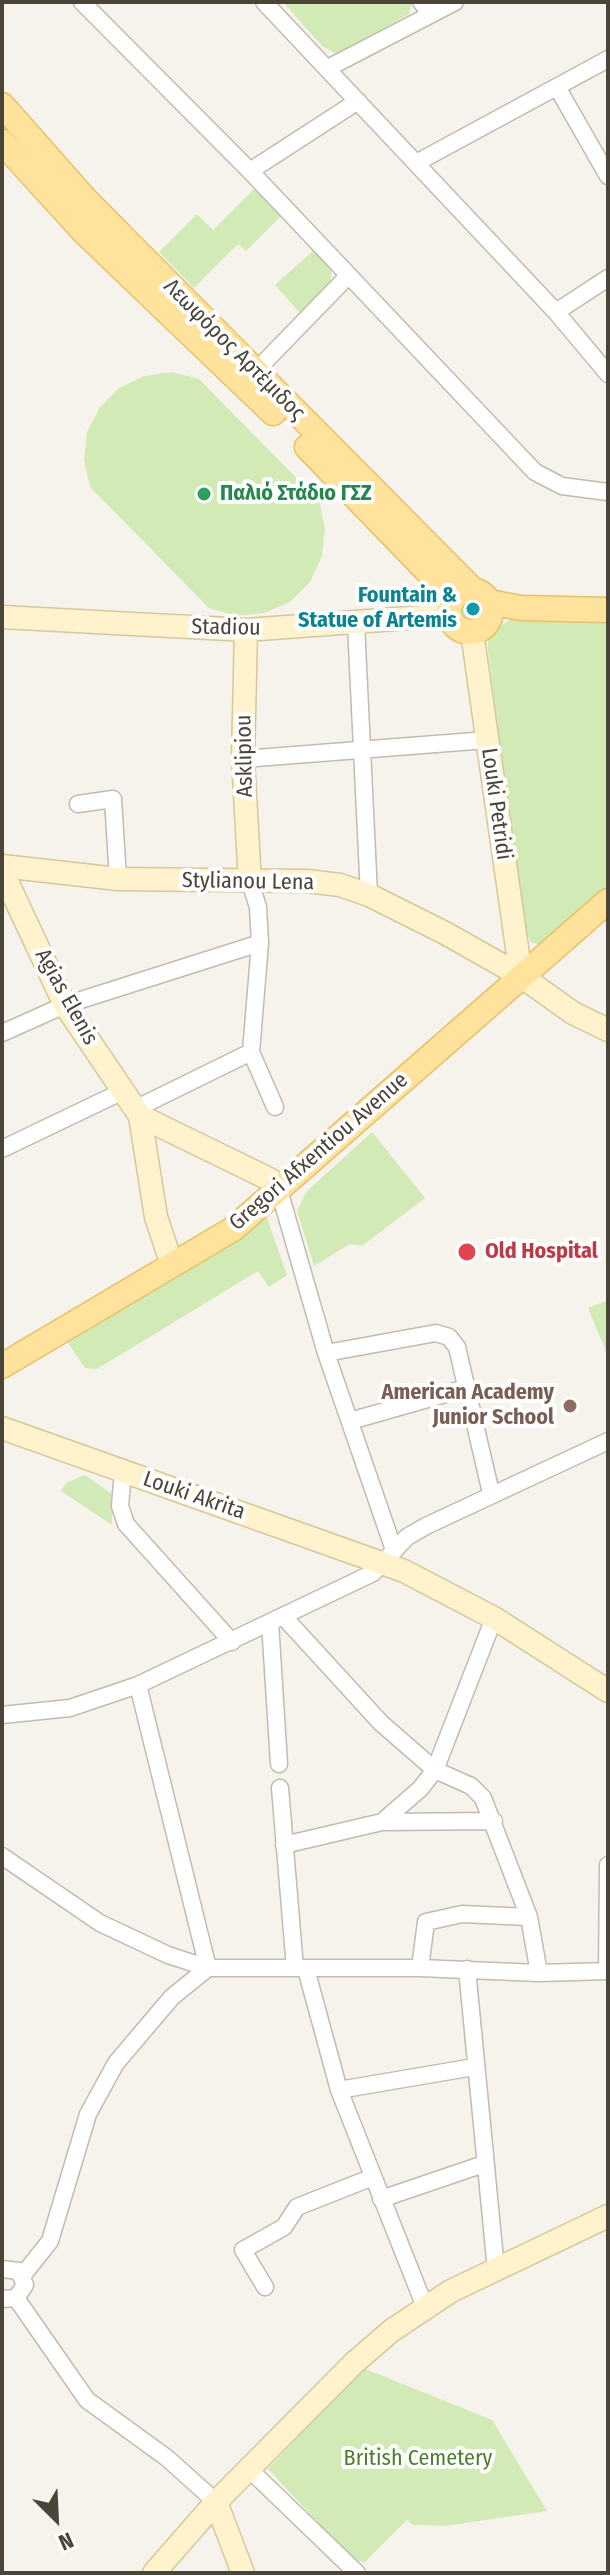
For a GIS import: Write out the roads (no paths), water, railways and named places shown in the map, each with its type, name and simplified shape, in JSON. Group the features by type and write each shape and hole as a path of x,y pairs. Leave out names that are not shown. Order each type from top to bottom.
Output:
{"main road":[{"name":"Λεωφόρος Αρτέμιδος","path":"2,105 429,573 450,610"},
{"name":"Λεωφόρος Αρτέμιδος","path":"2,142 93,241 249,378 484,602"},
{"path":"484,602 484,627 472,632 460,629 450,610 461,592 484,602 521,608 608,610"},
{"name":"Gregori Afxentiou Avenue","path":"2,1366 233,1229 608,901"}],"street":[{"path":"82,2 250,171 535,472 562,486 608,492"},
{"path":"264,2 556,312 608,374"},
{"path":"328,68 426,8 455,2"},
{"path":"416,163 608,59"},
{"path":"557,87 608,176"},
{"path":"250,171 358,101"},
{"path":"249,378 348,276"},
{"path":"556,312 608,278"},
{"name":"Stadiou","path":"2,617 246,630 356,624 450,610"},
{"path":"356,624 369,895"},
{"name":"Asklipiou","path":"246,630 243,759 250,882"},
{"name":"Louki Petridi","path":"472,632 521,976"},
{"path":"243,759 487,740"},
{"path":"78,804 113,799 118,879"},
{"name":"Stylianou Lena","path":"2,869 118,879 307,881 340,885 369,895 521,976 573,1013 608,1030"},
{"name":"Agias Elenis","path":"2,869 65,1005 132,1106 156,1217 172,1265"},
{"path":"250,882 258,907 260,943 251,1052 275,1107"},
{"path":"2,1033 65,1005 260,943"},
{"path":"2,1149 132,1106 251,1052"},
{"path":"132,1106 271,1180 279,1190 390,1557"},
{"path":"326,1353 436,1333 449,1337 457,1347 491,1493"},
{"path":"350,1421 466,1388"},
{"name":"Louki Akrita","path":"2,1428 123,1471 390,1557 494,1618 608,1691"},
{"path":"2,1715 70,1708 138,1685 373,1573 426,1526 608,1441"},
{"path":"123,1471 120,1506 126,1524 232,1642"},
{"path":"382,1822 404,1806 435,1770 494,1618"},
{"path":"276,1619 279,1764"},
{"path":"276,1619 381,1723 435,1770 471,1786 483,1798 529,1917 539,1973"},
{"path":"138,1685 208,1968"},
{"path":"280,1788 300,1968 339,2090 425,2307"},
{"path":"284,1845 382,1822 494,1821"},
{"path":"2,1856 100,1923 168,1955 208,1968 420,1968 539,1973 607,1971 608,1865"},
{"path":"420,1968 426,1922 462,1914 529,1917"},
{"path":"208,1968 172,1997 116,2063 88,2114 50,2241 23,2275 24,2291 9,2298 87,2400 167,2458 216,2502 243,2573"},
{"path":"467,1969 474,2067 496,2270"},
{"path":"339,2090 474,2067"},
{"path":"381,2199 484,2164"},
{"path":"265,2287 243,2250 284,2227 297,2207 373,2177"},
{"path":"154,2573 216,2502 354,2363 425,2307 608,2216"},
{"path":"2,2269 15,2268 23,2275"},
{"path":"249,2469 357,2573"}],"place":[{"name":"Παλιό Στάδιο ΓΣΖ","path":"204,494"},
{"name":"Fountain & Statue of Artemis","path":"473,609"},
{"name":"Old Hospital","path":"467,1252"},
{"name":"American Academy Junior School","path":"570,1406"}],"park label":[{"name":"British Cemetery","path":"418,2459"}]}
